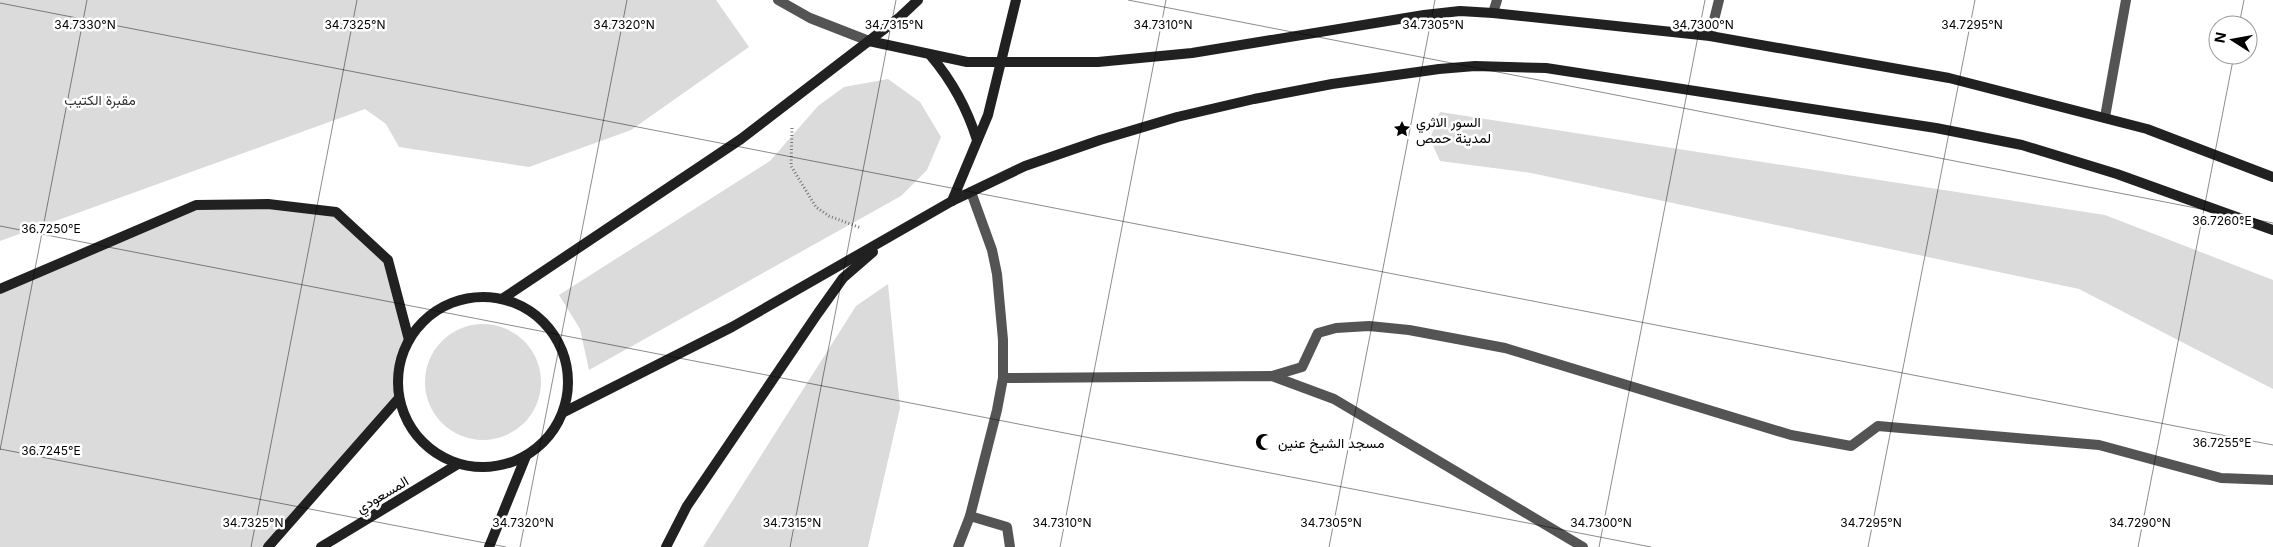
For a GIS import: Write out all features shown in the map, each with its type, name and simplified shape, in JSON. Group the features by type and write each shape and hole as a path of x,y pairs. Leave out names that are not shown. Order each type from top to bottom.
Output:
{"main road":[{"path":"502,299 734,144 802,94 900,17 918,0"},
{"path":"952,200 988,115 1016,0"},
{"path":"869,41 931,56 967,62 1098,62 1192,53 1424,15 1460,11 1493,13 1710,36 1949,78 2147,129 2273,177"},
{"path":"931,56 947,75 960,95 977,140"},
{"path":"564,412 732,327 952,200 1025,166 1100,140 1177,117 1245,101 1332,84 1439,69 1511,66 1546,68 1602,75 1936,128 2022,146 2116,174 2273,230"},
{"path":"0,289 196,205 268,204 336,212 388,260 409,340"},
{"path":"666,547 687,506 843,278 888,238"},
{"path":"475,297 502,299 529,310 550,329 560,346 564,354 569,383 564,412 549,437 526,456 504,466 481,468 458,464 437,454 419,439 406,420 399,398 399,368 409,340 426,319 449,304 475,297"},
{"path":"268,547 399,398"},
{"path":"489,547 526,456"},
{"name":"المسعودي","path":"321,547 458,464"}],"street":[{"path":"778,0 810,18 869,41"},
{"path":"1493,13 1497,0"},
{"path":"1710,36 1719,0"},
{"path":"2104,117 2126,0"},
{"path":"958,547 970,516 997,410 1003,378 1003,340 997,274 992,250 971,192"},
{"path":"1003,378 1272,376 1302,367 1318,334 1336,328 1369,326 1409,330 1505,348 1791,435 1851,446 1878,426 2100,445 2221,478 2273,480"},
{"path":"1272,376 1334,399 1583,547"},
{"path":"970,516 1007,527 1010,547"}],"path":[{"path":"802,94 791,132 791,166 805,190 816,207 830,216 888,238"}],"green space":[{"name":"مقبرة الكتيب","path":"0,0 716,0 749,47 631,130 529,167 399,147 386,124 365,109 0,241"},
{"path":"888,79 920,102 941,137 927,170 901,196 589,370 580,329 559,295 770,161 818,106 844,87"},
{"path":"1440,112 2105,215 2273,280 2273,389 2079,289 1531,173 1440,161 1430,139"},
{"path":"196,205 336,212 388,260 409,340 399,368 399,398 268,547 0,547 0,289"},
{"path":"888,284 900,408 868,547 703,547 856,306"},
{"path":"483,324 505,329 524,341 536,360 541,382 536,404 524,423 505,435 483,440 461,435 442,423 430,404 425,382 430,360 442,341 461,329"}],"place":[{"name":"السور الاثري لمدينة حمص","path":"1402,129"},
{"name":"مسجد الشيخ عنين","path":"1264,442"}]}
